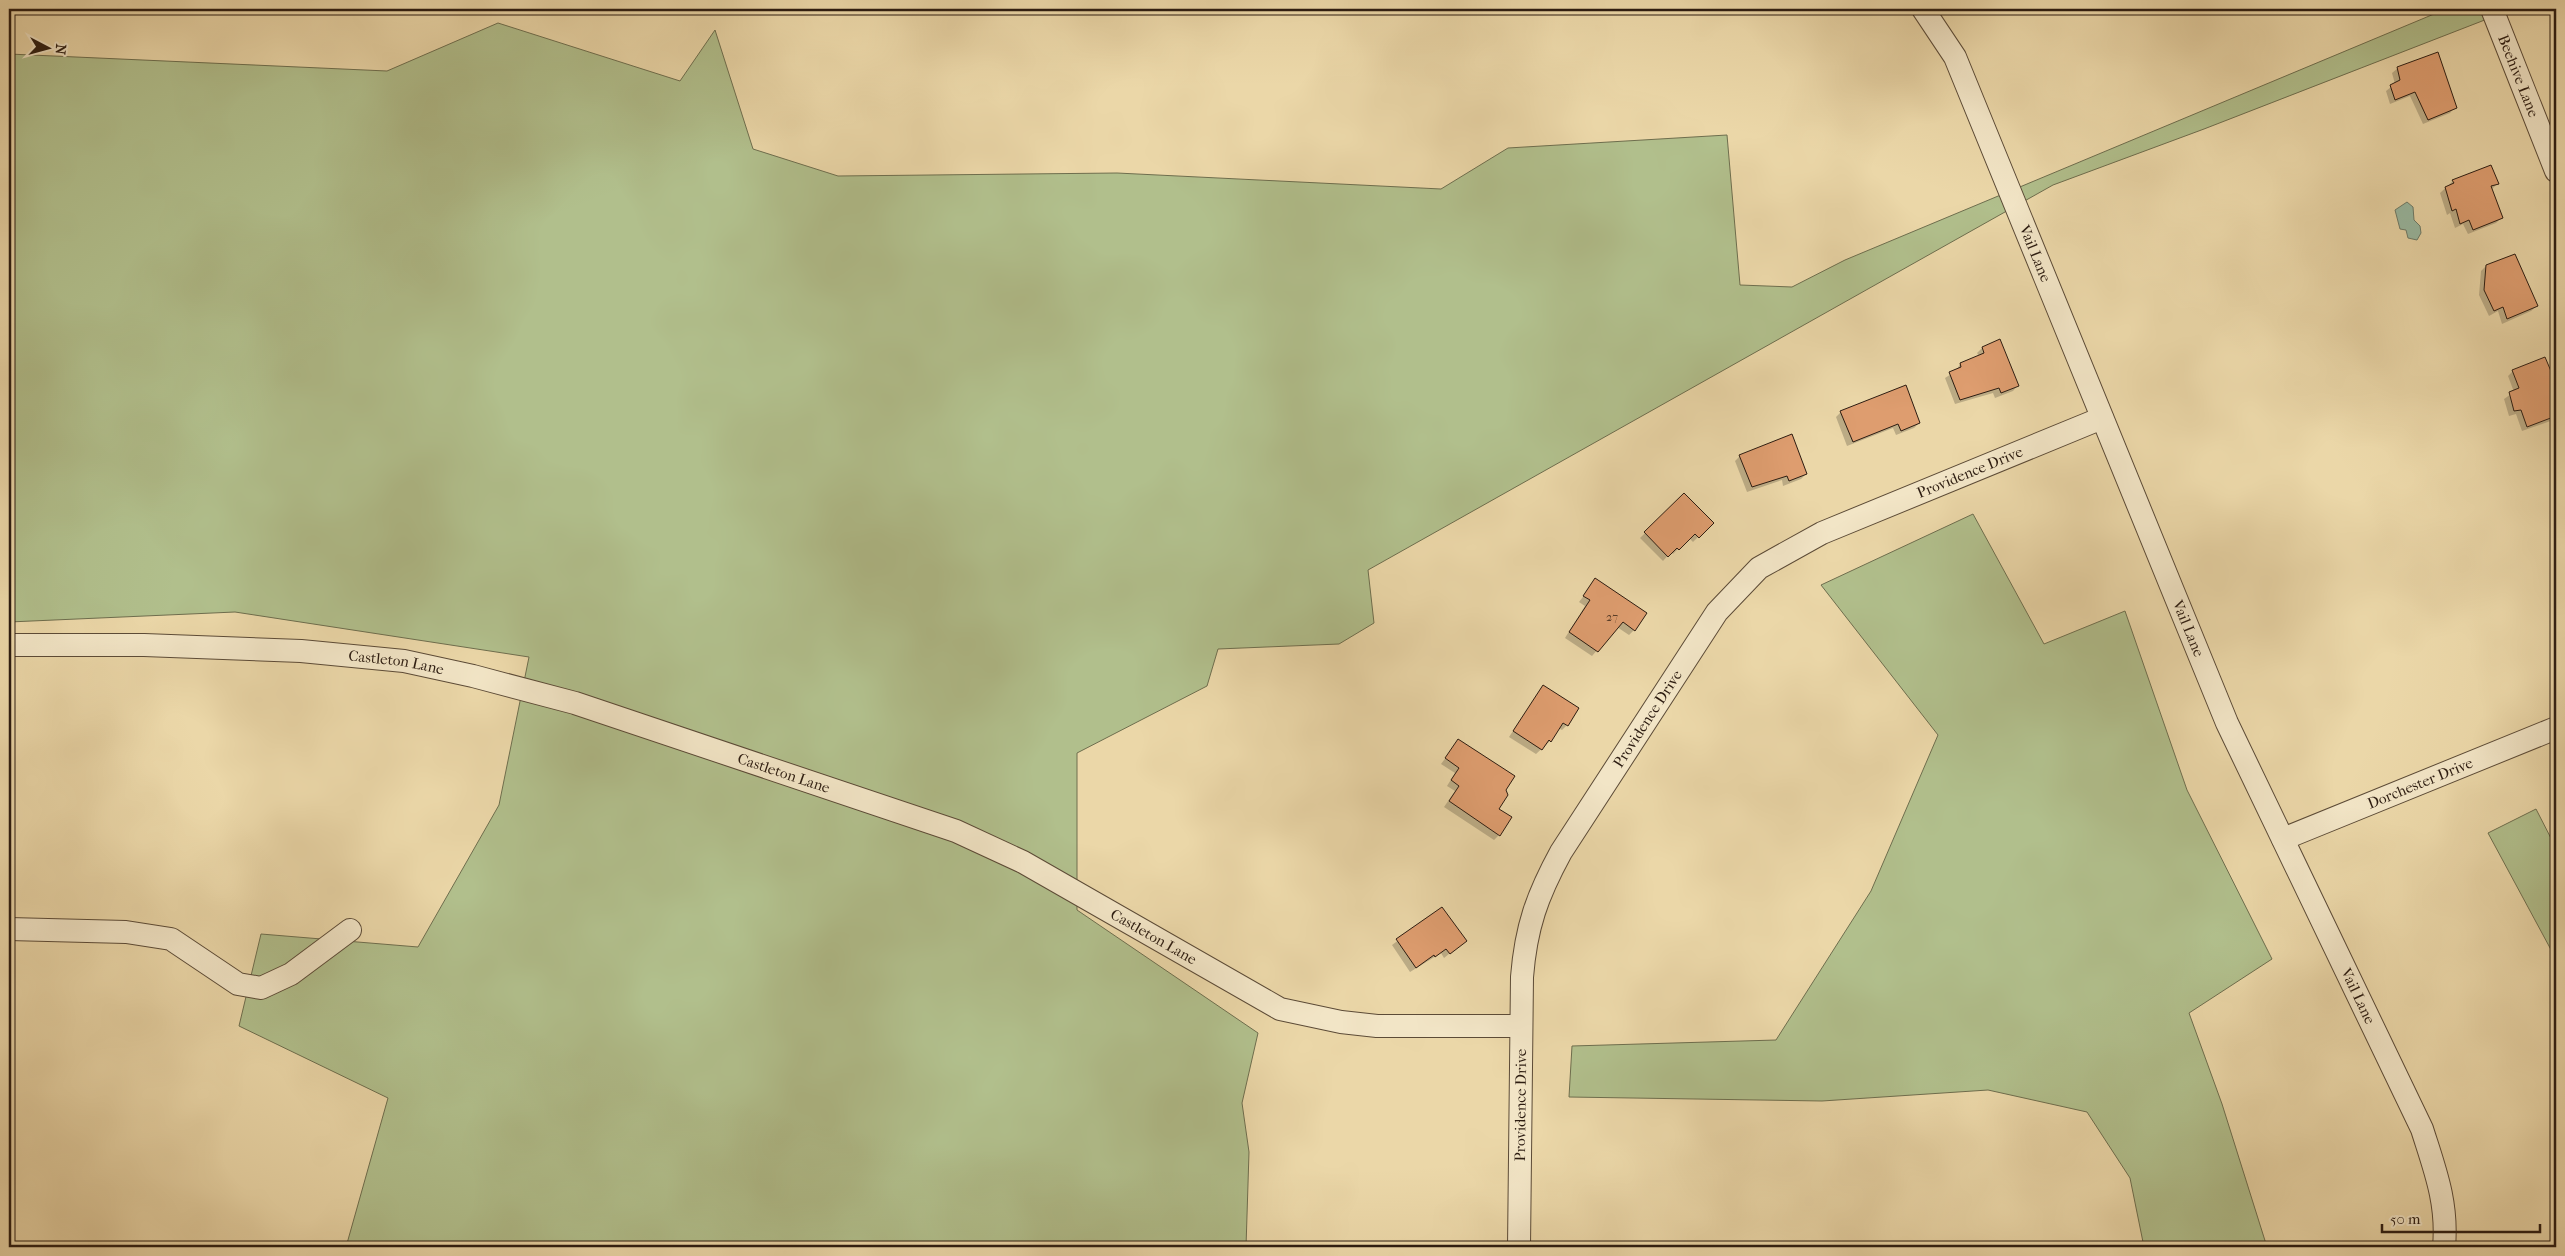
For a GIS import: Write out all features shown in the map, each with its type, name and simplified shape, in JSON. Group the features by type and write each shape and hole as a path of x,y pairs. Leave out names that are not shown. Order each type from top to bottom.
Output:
{"street":[{"name":"Vail Lane","path":"1923,9 1955,58 2227,723 2422,1129 2442,1190 2446,1223 2444,1247"},
{"name":"Beehive Lane","path":"2492,9 2556,171"},
{"name":"Providence Drive","path":"1519,1247 1521,1026 1524,949 1540,892 1561,852 1712,619 1759,568 1822,533 2102,418"},
{"name":"Castleton Lane","path":"9,645 144,645 301,651 404,661 473,676 575,703 956,831 1023,862 1280,1008 1341,1022 1377,1026 1521,1026"},
{"name":"Dorchester Drive","path":"2283,839 2556,728"},
{"path":"9,929 126,932 171,939 238,984 261,988 292,974 350,930"}],"shaded area":[{"path":"2446,9 2513,9 2204,129 2053,185 1368,570 1374,623 1339,644 1218,649 1207,686 1077,753 1077,910 1258,1033 1242,1103 1249,1152 1246,1247 346,1247 388,1098 239,1026 261,934 418,947 499,805 529,657 235,612 9,622 9,54 387,71 498,23 680,81 715,30 753,149 838,176 1117,173 1441,189 1508,148 1727,135 1740,285 1792,287 1845,260"},
{"path":"2407,202 2413,207 2414,220 2420,226 2421,233 2417,240 2408,238 2406,230 2400,229 2395,210"},
{"path":"1973,514 2044,644 2125,611 2187,790 2272,959 2189,1013 2222,1104 2267,1247 2144,1247 2130,1178 2087,1112 1988,1090 1822,1101 1569,1097 1572,1046 1776,1040 1871,891 1938,735 1821,585"},
{"path":"2536,809 2556,848 2556,959 2488,833"},
{"path":"9,1245 133,1246 143,1247 9,1247"}],"building":[{"path":"2438,52 2457,108 2428,120 2415,92 2395,100 2390,85 2400,80 2397,67"},
{"path":"2491,165 2499,184 2491,186 2503,218 2473,230 2469,220 2460,224 2456,209 2452,211 2445,187 2454,183 2452,180"},
{"path":"2515,254 2538,306 2507,319 2503,307 2494,311 2484,290 2486,265"},
{"path":"2000,339 2019,386 2001,393 1999,388 1960,400 1949,372 1961,367 1960,363 1984,353 1982,347"},
{"path":"2545,357 2556,383 2556,416 2527,427 2521,410 2514,411 2509,392 2519,388 2512,370"},
{"path":"1906,385 1920,423 1901,431 1898,424 1853,442 1840,411"},
{"path":"1792,434 1807,474 1789,481 1787,476 1752,487 1739,455"},
{"path":"1684,493 1714,523 1699,538 1695,534 1679,550 1677,548 1668,557 1644,532"},
{"path":"1595,578 1647,613 1635,631 1623,622 1598,652 1569,632 1590,600 1583,596"},
{"path":"1543,685 1579,708 1568,726 1563,723 1551,742 1549,740 1542,750 1513,731"},
{"path":"1458,739 1515,776 1506,790 1508,795 1499,809 1512,817 1500,836 1449,801 1459,786 1451,780 1459,768 1445,758"},
{"path":"1442,907 1467,941 1450,954 1446,949 1416,968 1396,939"}]}
